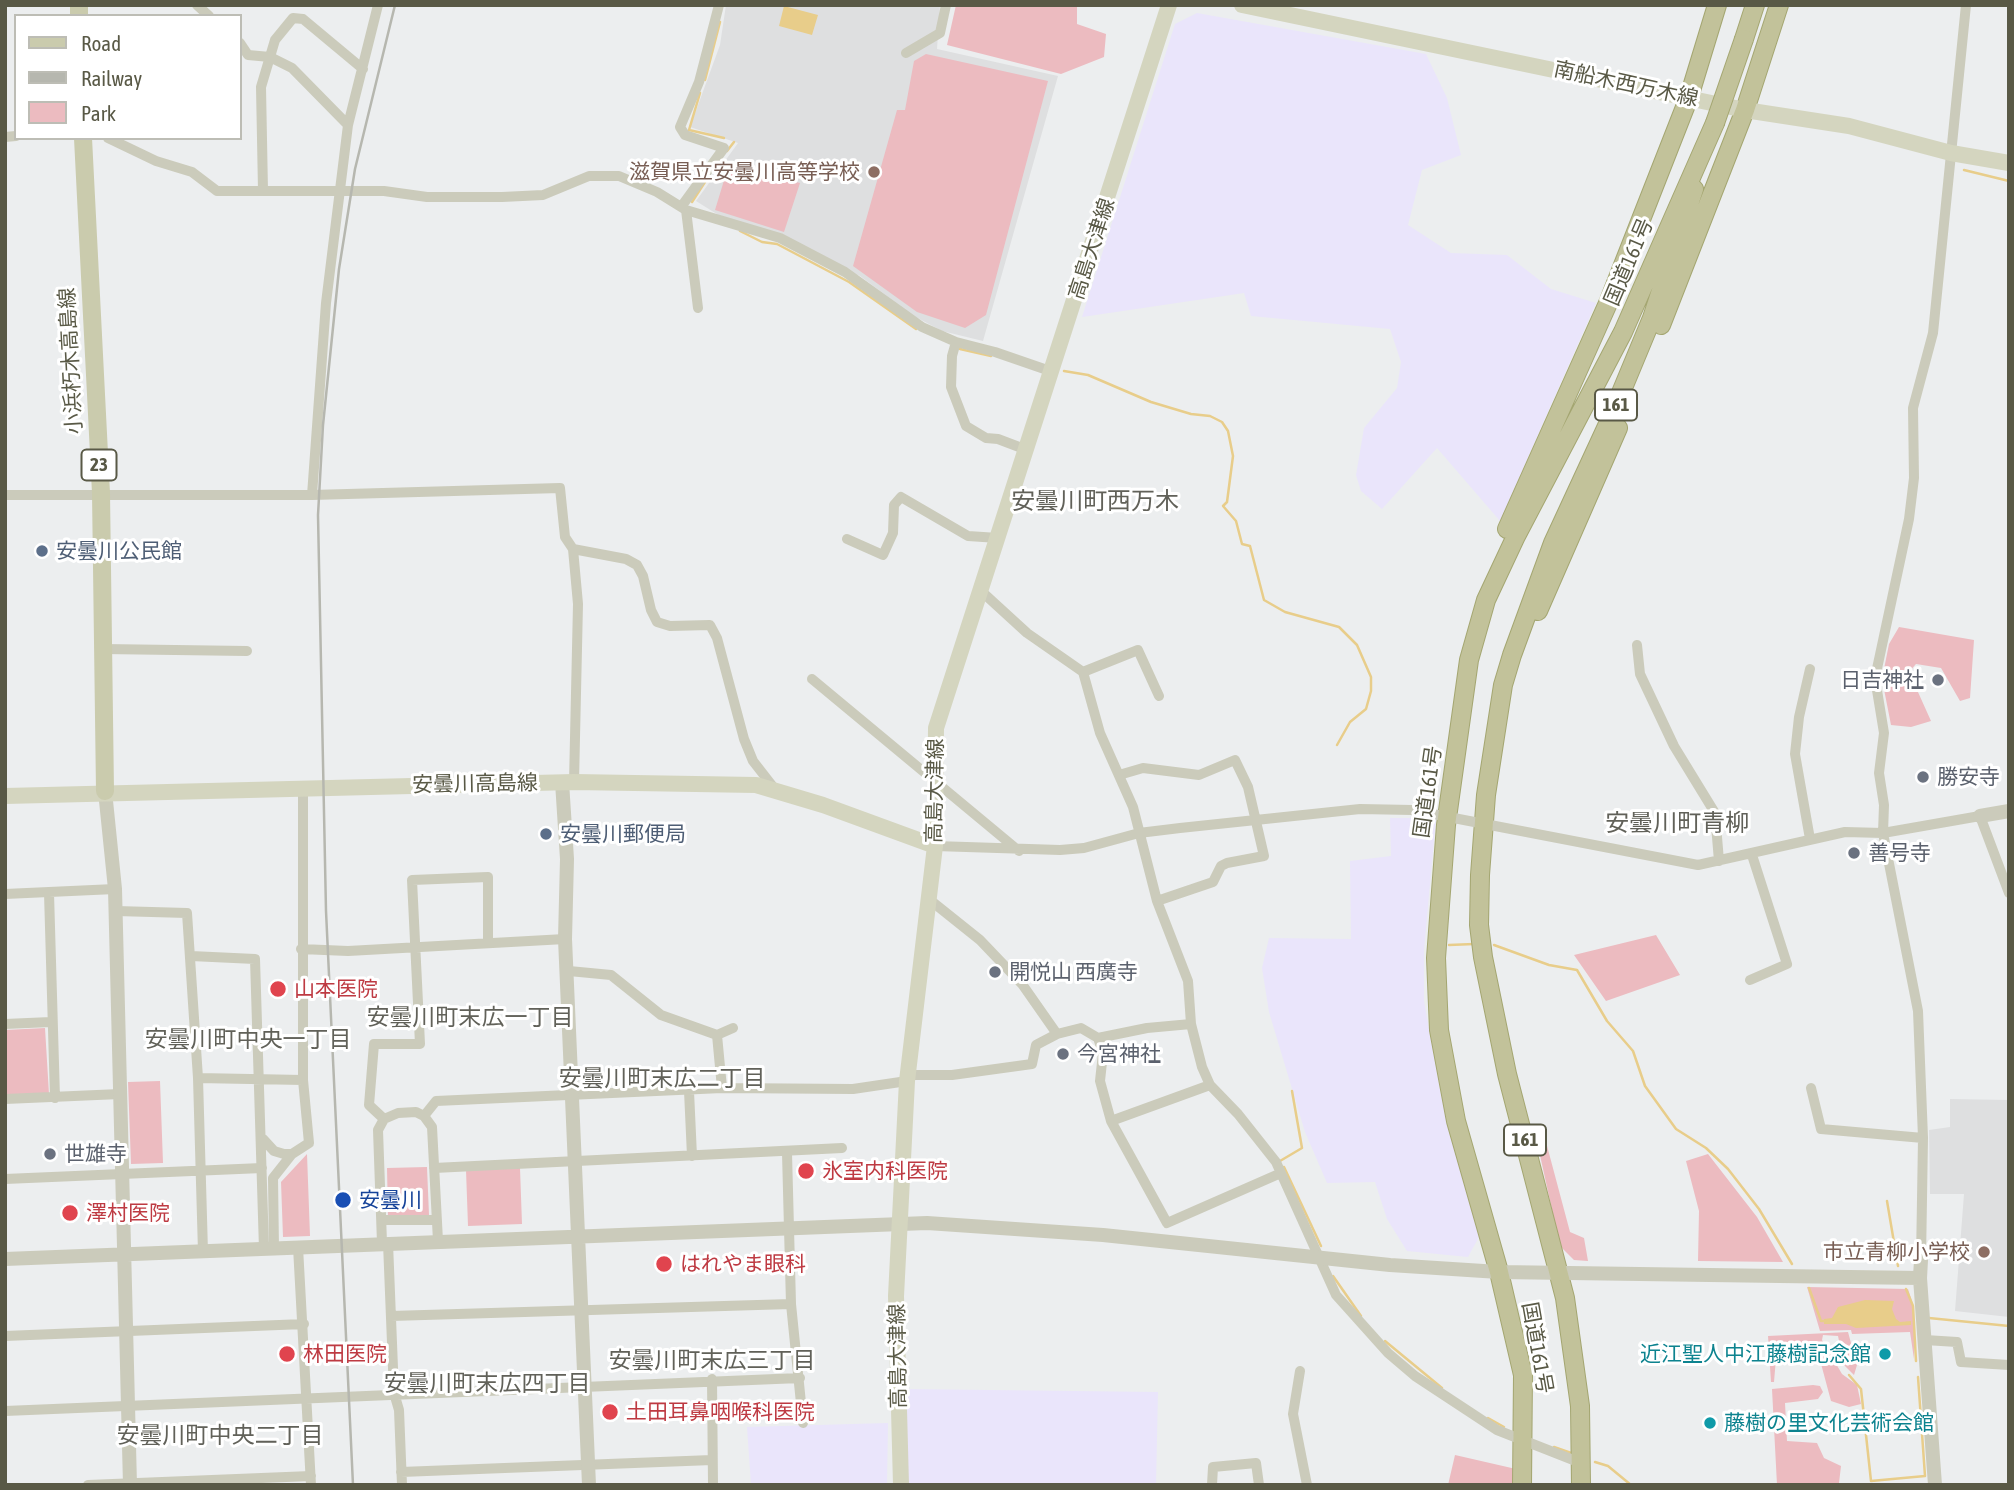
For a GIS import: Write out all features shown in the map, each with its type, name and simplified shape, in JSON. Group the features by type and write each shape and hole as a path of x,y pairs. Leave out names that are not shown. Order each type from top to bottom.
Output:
{"highway":[{"path":"1486,600 1507,529 1609,301 1689,97 1717,5"},
{"name":"国道161号","path":"1522,1485 1522,1376 1499,1272 1456,1121 1439,1030 1436,958 1447,816 1469,660 1486,600 1516,536 1623,332 1715,123 1755,5"},
{"path":"1512,656 1520,648 1568,548 1645,365 1745,110 1779,5"},
{"name":"国道161号","path":"1581,1485 1578,1384 1560,1274 1489,993 1479,925 1483,824 1495,730 1512,656 1553,543 1608,424 1651,318 1688,212 1704,148"}],"main road":[{"name":"高島大津線","path":"901,1485 896,1296 907,1078 935,846 936,728 1053,372 1169,5"},
{"name":"南船木西万木線","path":"1242,5 1745,110 1849,126 1951,153 2009,163"},
{"name":"小浜朽木高島線","path":"83,140 100,493 105,792"},
{"name":"安曇川高島線","path":"5,796 568,782 724,784 774,788 935,846"}],"street":[{"path":"312,495 326,303 348,125 378,5"},
{"path":"698,308 683,208 724,148 685,135 680,127 699,82 719,5"},
{"path":"906,53 940,33 946,5"},
{"path":"1935,1485 1920,1278 1923,1138 1918,1011 1883,833 1884,805 1879,773 1884,733 1875,678 1909,519 1913,478 1913,408 1933,333 1966,5"},
{"path":"263,191 261,87 275,40 293,18 303,19 363,69"},
{"path":"242,47 248,55 270,57 292,68 348,125"},
{"path":"112,140 156,161 192,172 217,191 384,191 427,197 543,195 589,176 603,174 632,180 683,208 780,237 845,272 922,327 956,342 1053,372"},
{"path":"956,342 951,356 951,387 966,426 986,438 998,439 1027,450"},
{"path":"5,495 312,495 560,488 565,537 573,549 579,634 568,782 565,939 569,971 571,1093 589,1485"},
{"path":"847,539 883,555 893,533 894,505 901,497 968,536 998,538"},
{"path":"573,549 626,559 636,565 643,576 653,617 657,622 670,626 710,625 717,638 744,739 753,761 774,788"},
{"path":"980,590 1027,633 1083,672 1100,733 1119,775 1139,833 1157,901 1188,981 1191,1024 1196,1048 1210,1085 1238,1114 1281,1174 1336,1295 1388,1353 1415,1376 1467,1412 1497,1430 1581,1463"},
{"path":"1636,645 1640,674 1674,746 1715,813 1719,862"},
{"path":"103,649 247,651"},
{"path":"1083,672 1138,650 1159,696"},
{"path":"1810,669 1799,717 1796,754 1810,839"},
{"path":"812,679 1019,851"},
{"path":"1119,775 1143,768 1199,775 1235,760 1248,788 1264,856 1227,863 1221,866 1213,882 1157,901"},
{"path":"269,1249 273,1178 292,1154 309,1143 303,1080 303,789"},
{"path":"105,792 116,911 131,1484"},
{"path":"935,846 1019,851 1084,848 1139,833 1360,809 1412,810 1698,865 1752,855 1844,832 1883,833 2009,811"},
{"path":"1980,816 2009,892"},
{"path":"1750,980 1787,964 1752,855"},
{"path":"384,1119 369,1105 374,1044 419,1044 412,880 488,877 488,943"},
{"path":"5,894 115,889"},
{"path":"49,893 55,1098"},
{"path":"930,900 979,940 1025,987 1057,1034"},
{"path":"116,911 187,913 198,1078 203,1252"},
{"path":"301,949 348,951 565,939"},
{"path":"191,956 255,960 262,1168 269,1249"},
{"path":"569,971 611,975 661,1016 717,1035 733,1028"},
{"path":"5,1024 51,1022"},
{"path":"1098,1038 1147,1028 1191,1024"},
{"path":"424,1116 436,1101 722,1088 853,1089 907,1078 952,1075 1032,1063 1036,1045 1057,1034 1081,1028 1098,1038 1103,1053 1100,1080 1111,1121 1167,1223 1281,1174"},
{"path":"717,1035 722,1088"},
{"path":"198,1078 303,1080"},
{"path":"1111,1121 1210,1085"},
{"path":"1811,1088 1821,1129 1923,1138"},
{"path":"689,1091 692,1156"},
{"path":"5,1099 120,1094"},
{"path":"402,1485 399,1409 394,1393 378,1130 384,1119 398,1113 416,1112 424,1116 432,1128 438,1241"},
{"path":"263,1139 274,1152 292,1154"},
{"path":"434,1168 787,1153 842,1148"},
{"path":"787,1153 791,1304 803,1423"},
{"path":"5,1179 262,1168"},
{"path":"383,1220 436,1220"},
{"path":"5,1259 901,1223 1103,1235 1320,1258 1499,1272 1920,1278"},
{"path":"88,1485 311,1480 298,1247"},
{"path":"391,1316 581,1308 791,1304"},
{"path":"5,1336 304,1324"},
{"path":"1925,1340 1957,1342 1961,1362 2009,1365"},
{"path":"1300,1371 1293,1414 1307,1485"},
{"path":"5,1411 394,1393 584,1389 712,1379 800,1378"},
{"path":"712,1379 713,1485"},
{"path":"401,1472 712,1460"},
{"path":"1212,1485 1213,1467 1256,1462 1259,1485"}],"shaded area":[{"name":"滋賀県立安曇川高等学校","path":"726,5 940,5 937,49 1058,76 983,341 942,331 912,315 860,276 720,216 696,201 738,143 690,127 720,45"},
{"path":"784,6 818,15 812,35 779,26"},
{"path":"1197,13 1426,54 1447,98 1461,155 1422,170 1408,225 1451,253 1507,255 1551,289 1596,303 1500,521 1437,448 1382,509 1361,491 1356,475 1364,428 1397,388 1401,362 1390,329 1251,316 1244,293 1082,317 1175,24"},
{"path":"1390,818 1436,818 1424,950 1424,1001 1441,1095 1479,1237 1468,1257 1407,1251 1387,1219 1375,1182 1327,1183 1305,1132 1269,1012 1262,968 1269,938 1351,939 1350,861 1391,856"},
{"name":"市立青柳小学校","path":"1950,1099 2009,1100 2009,1317 1955,1311 1964,1194 1930,1194 1929,1130 1950,1127"},
{"path":"1865,1300 1894,1301 1892,1309 1896,1319 1900,1322 1911,1321 1911,1325 1856,1328 1846,1324 1824,1324 1824,1319 1832,1318 1838,1307"},
{"path":"906,1389 1158,1392 1156,1485 907,1485"},
{"path":"888,1423 887,1485 751,1485 747,1427"}],"green space":[{"path":"956,5 1077,5 1077,24 1106,34 1104,57 1061,74 947,45"},
{"path":"926,54 1048,81 986,315 965,328 917,312 853,266 897,110 905,110 914,61"},
{"path":"729,164 800,183 784,232 715,210"},
{"path":"1899,627 1974,640 1970,698 1960,701 1941,668 1916,664 1909,672 1931,721 1911,727 1891,725 1882,679 1889,644"},
{"path":"1656,935 1680,975 1606,1001 1574,955"},
{"path":"45,1028 49,1094 5,1094 5,1030"},
{"path":"160,1081 163,1163 131,1164 128,1082"},
{"path":"1542,1127 1570,1232 1584,1238 1588,1261 1574,1260 1560,1246 1536,1137"},
{"path":"307,1154 310,1236 283,1237 281,1182"},
{"path":"1708,1154 1757,1217 1783,1262 1698,1261 1699,1211 1686,1161"},
{"path":"427,1167 429,1215 388,1216 387,1168"},
{"path":"520,1168 522,1224 468,1226 466,1170"},
{"path":"1807,1287 1908,1289 1914,1307 1914,1359 1910,1332 1852,1334 1851,1330 1820,1331"},
{"path":"1848,1332 1857,1365 1854,1375 1844,1365 1838,1336 1823,1335 1822,1340 1842,1374 1857,1385 1861,1404 1849,1407 1831,1401 1820,1360 1812,1354 1797,1353 1776,1358 1774,1382 1771,1382 1768,1336"},
{"path":"1820,1386 1823,1392 1818,1399 1785,1403 1787,1441 1817,1443 1824,1458 1841,1466 1839,1483 1777,1485 1772,1389"},
{"path":"1455,1455 1516,1469 1515,1485 1448,1485"}],"waterway":[{"path":"705,80 720,22"},
{"path":"700,93 689,130 724,138"},
{"path":"727,151 734,142"},
{"path":"1964,170 2009,181"},
{"path":"692,202 705,182"},
{"path":"740,231 762,242 777,244 849,282 916,329"},
{"path":"960,349 991,356"},
{"path":"1064,371 1088,375 1151,402 1191,414 1210,416 1222,422 1228,431 1233,456 1227,502 1223,506 1236,521 1242,544 1250,546 1264,600 1285,612 1339,627 1357,645 1371,677 1371,691 1366,709 1350,722 1337,745"},
{"path":"1449,945 1474,944"},
{"path":"1494,945 1549,965 1577,970 1607,1021 1633,1051 1645,1086 1676,1129 1706,1148 1728,1169 1759,1209 1792,1264"},
{"path":"1280,1161 1302,1148 1292,1091"},
{"path":"1284,1167 1321,1246"},
{"path":"1887,1201 1898,1266"},
{"path":"1333,1276 1361,1316"},
{"path":"1809,1288 1821,1321 1825,1321"},
{"path":"1906,1289 1913,1306 1916,1361"},
{"path":"1929,1318 2009,1326"},
{"path":"1385,1341 1442,1388"},
{"path":"1849,1375 1861,1389 1871,1481 1925,1476 1918,1377"},
{"path":"1488,1418 1504,1427"},
{"path":"1554,1447 1574,1454"},
{"path":"1595,1462 1608,1466 1631,1485"}],"railway":[{"path":"353,1485 326,911 318,515 323,425 339,269 355,169 395,5"}],"place":[{"name":"滋賀県立安曇川高等学校","path":"874,172"},
{"name":"安曇川公民館","path":"42,551"},
{"name":"日吉神社","path":"1938,680"},
{"name":"勝安寺","path":"1923,777"},
{"name":"安曇川郵便局","path":"546,834"},
{"name":"善号寺","path":"1854,853"},
{"name":"開悦山 西廣寺","path":"995,972"},
{"name":"山本医院","path":"278,989"},
{"name":"今宮神社","path":"1063,1054"},
{"name":"世雄寺","path":"50,1154"},
{"name":"氷室内科医院","path":"806,1171"},
{"name":"安曇川","path":"343,1200"},
{"name":"澤村医院","path":"70,1213"},
{"name":"市立青柳小学校","path":"1984,1252"},
{"name":"はれやま眼科","path":"664,1264"},
{"name":"林田医院","path":"287,1354"},
{"name":"近江聖人中江藤樹記念館","path":"1885,1354"},
{"name":"土田耳鼻咽喉科医院","path":"610,1412"},
{"name":"藤樹の里文化芸術会館","path":"1710,1423"}],"district":[{"name":"安曇川町西万木","path":"1095,501"},
{"name":"安曇川町青柳","path":"1677,823"},
{"name":"安曇川町末広一丁目","path":"470,1018"},
{"name":"安曇川町中央一丁目","path":"248,1040"},
{"name":"安曇川町末広二丁目","path":"662,1079"},
{"name":"安曇川町末広三丁目","path":"712,1361"},
{"name":"安曇川町末広四丁目","path":"487,1384"},
{"name":"安曇川町中央二丁目","path":"220,1436"}]}
